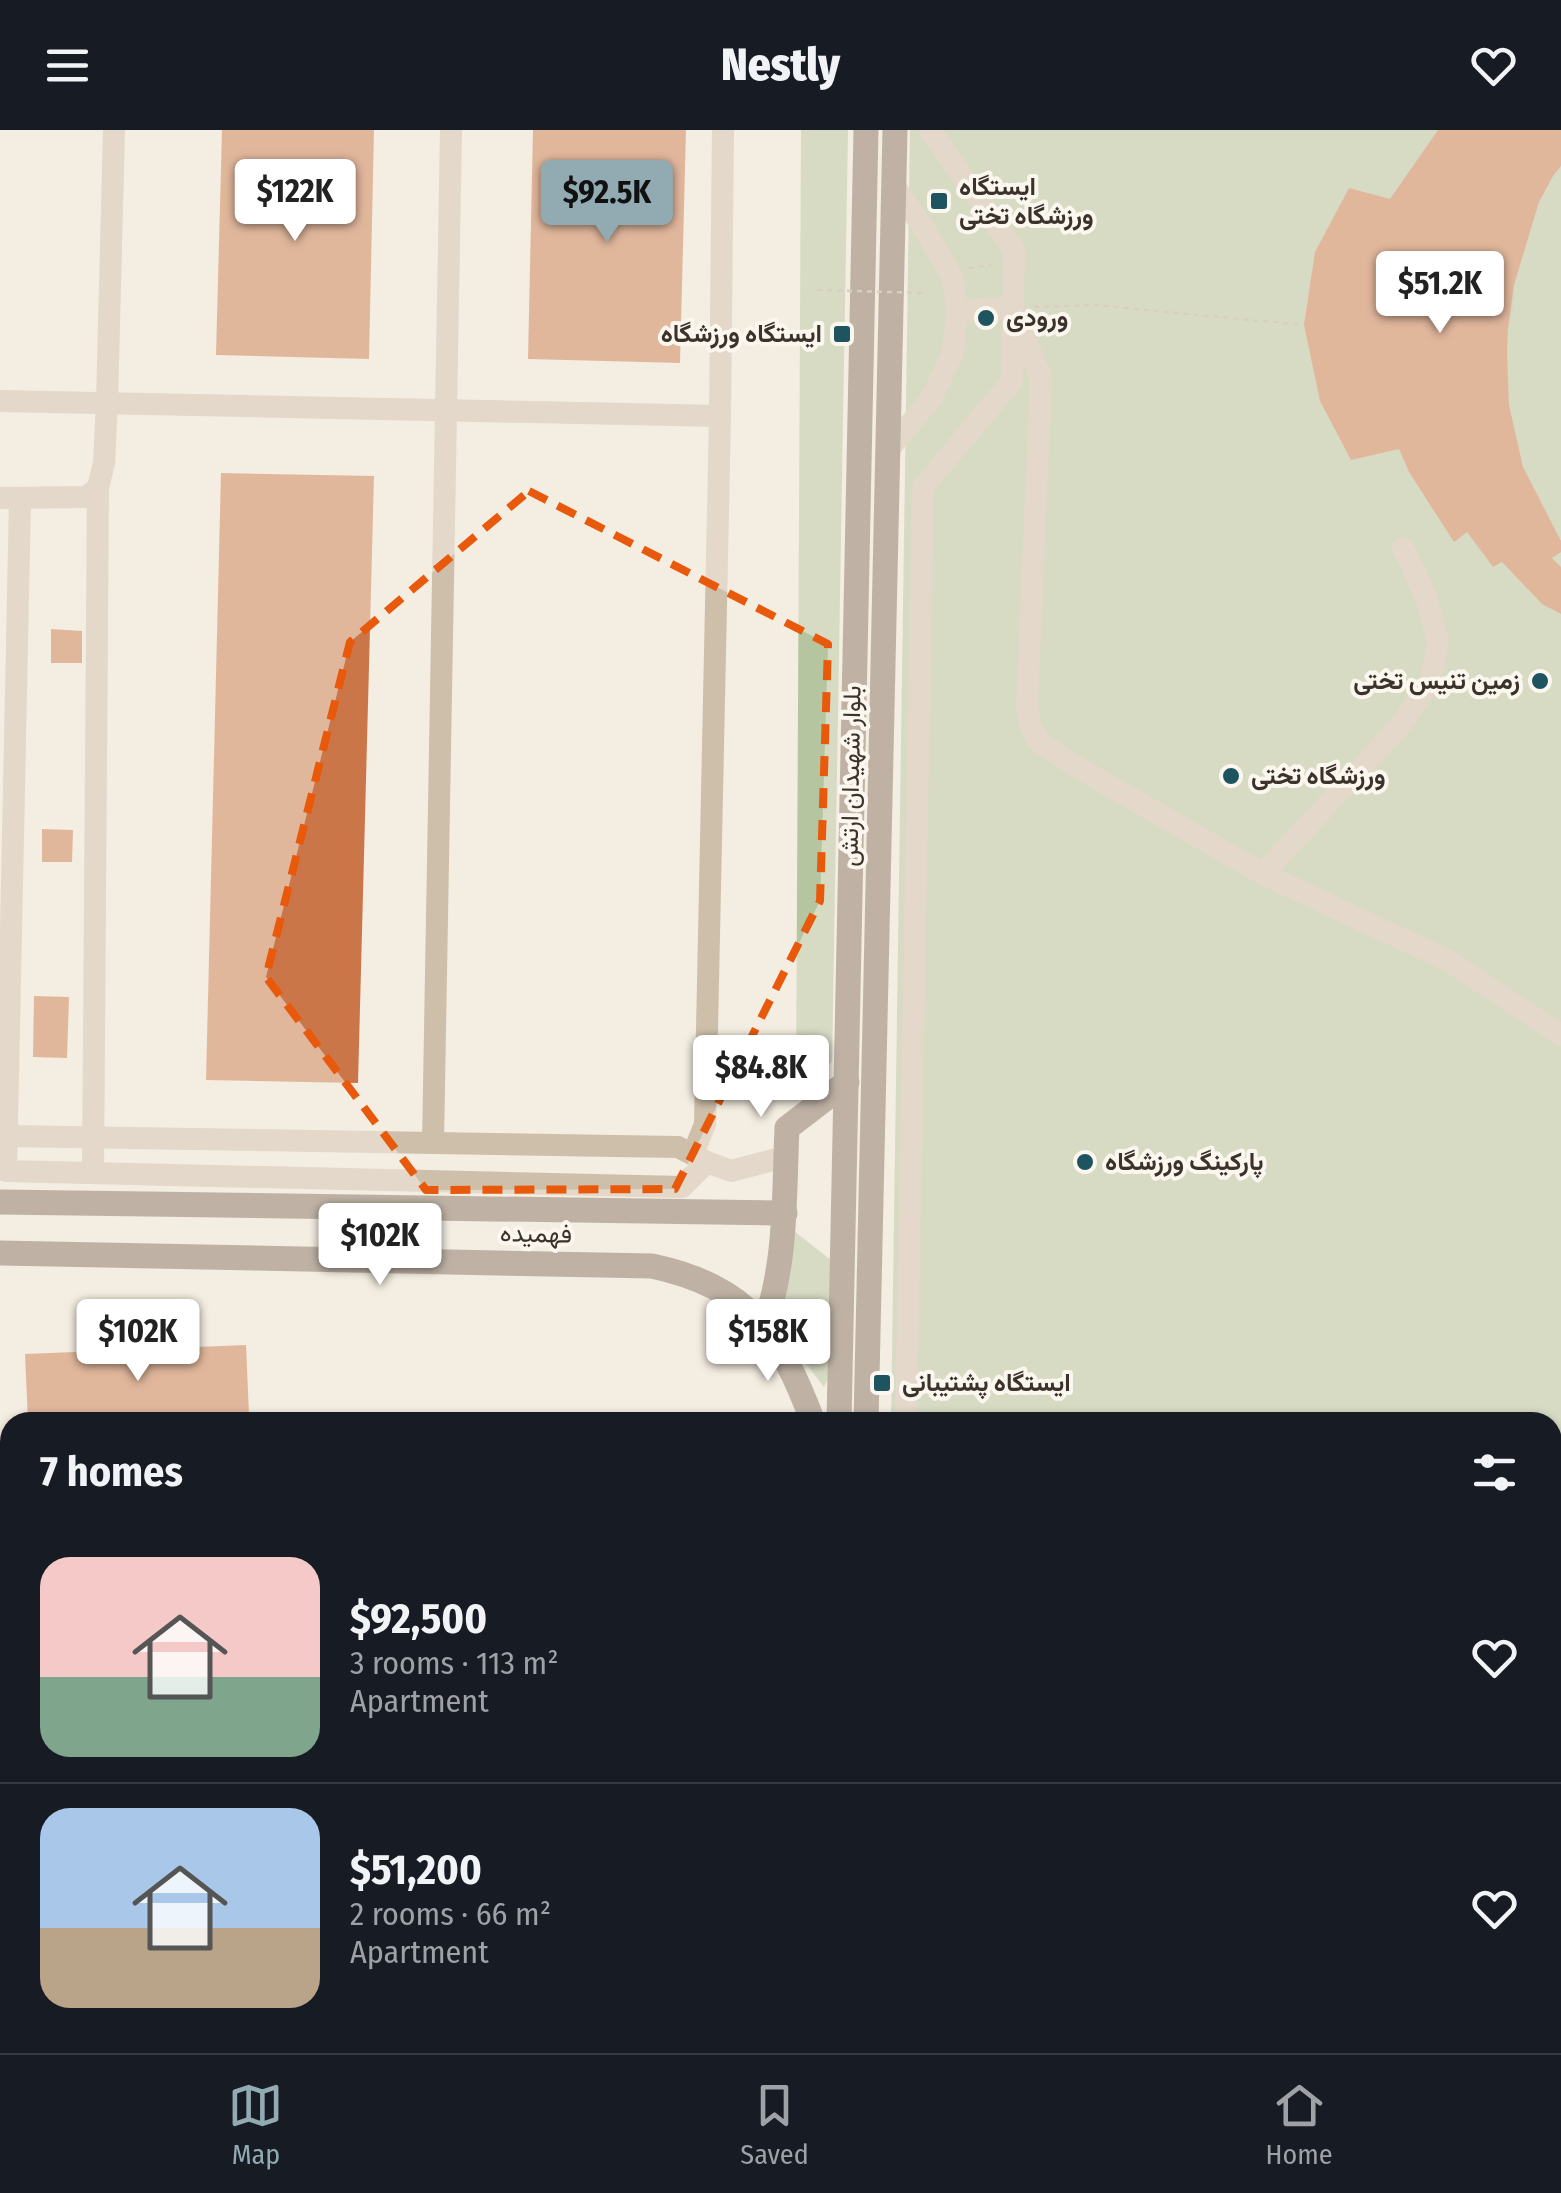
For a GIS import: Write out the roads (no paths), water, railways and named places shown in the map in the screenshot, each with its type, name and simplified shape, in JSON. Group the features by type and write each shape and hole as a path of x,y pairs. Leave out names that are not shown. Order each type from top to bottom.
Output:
{"main road":[{"name":"بلوار شهیدان ارتش","path":"840,1412 866,130"},
{"name":"بلوار شهیدان ارتش","path":"866,1412 894,130"},
{"path":"764,1326 772,1304 784,1213 787,1128 848,1082"},
{"name":"فهمیده","path":"0,1202 784,1213"},
{"name":"فهمیده","path":"0,1253 652,1266 698,1280 738,1300 764,1326 796,1377 809,1412"}],"street":[{"path":"92,1173 98,488 104,464 114,130"},
{"path":"432,1142 451,130"},
{"path":"98,488 86,497 10,499 6,1171 682,1186 700,1158 705,1124 723,130"},
{"path":"906,1412 924,487 1012,381 1014,250 930,130"},
{"path":"888,450 932,399 953,352 957,310 953,278 894,184"},
{"path":"957,310 1013,308"},
{"path":"1013,308 1040,378 1027,705 1038,742 1263,874 1448,960 1561,1035"},
{"path":"0,401 720,416"},
{"path":"1263,874 1400,727 1431,681 1438,641 1426,597 1403,548"},
{"path":"6,1136 678,1146 732,1171 786,1156"}],"place":[{"name":"ایستگاه ورزشگاه تختی","path":"939,201"},
{"name":"ورودی","path":"986,318"},
{"name":"ایستگاه ورزشگاه","path":"842,334"},
{"name":"زمین تنیس تختی","path":"1540,681"},
{"name":"ورزشگاه تختی","path":"1231,776"},
{"name":"پارکینگ ورزشگاه","path":"1085,1162"},
{"name":"ایستگاه پشتیبانی","path":"882,1383"}]}
